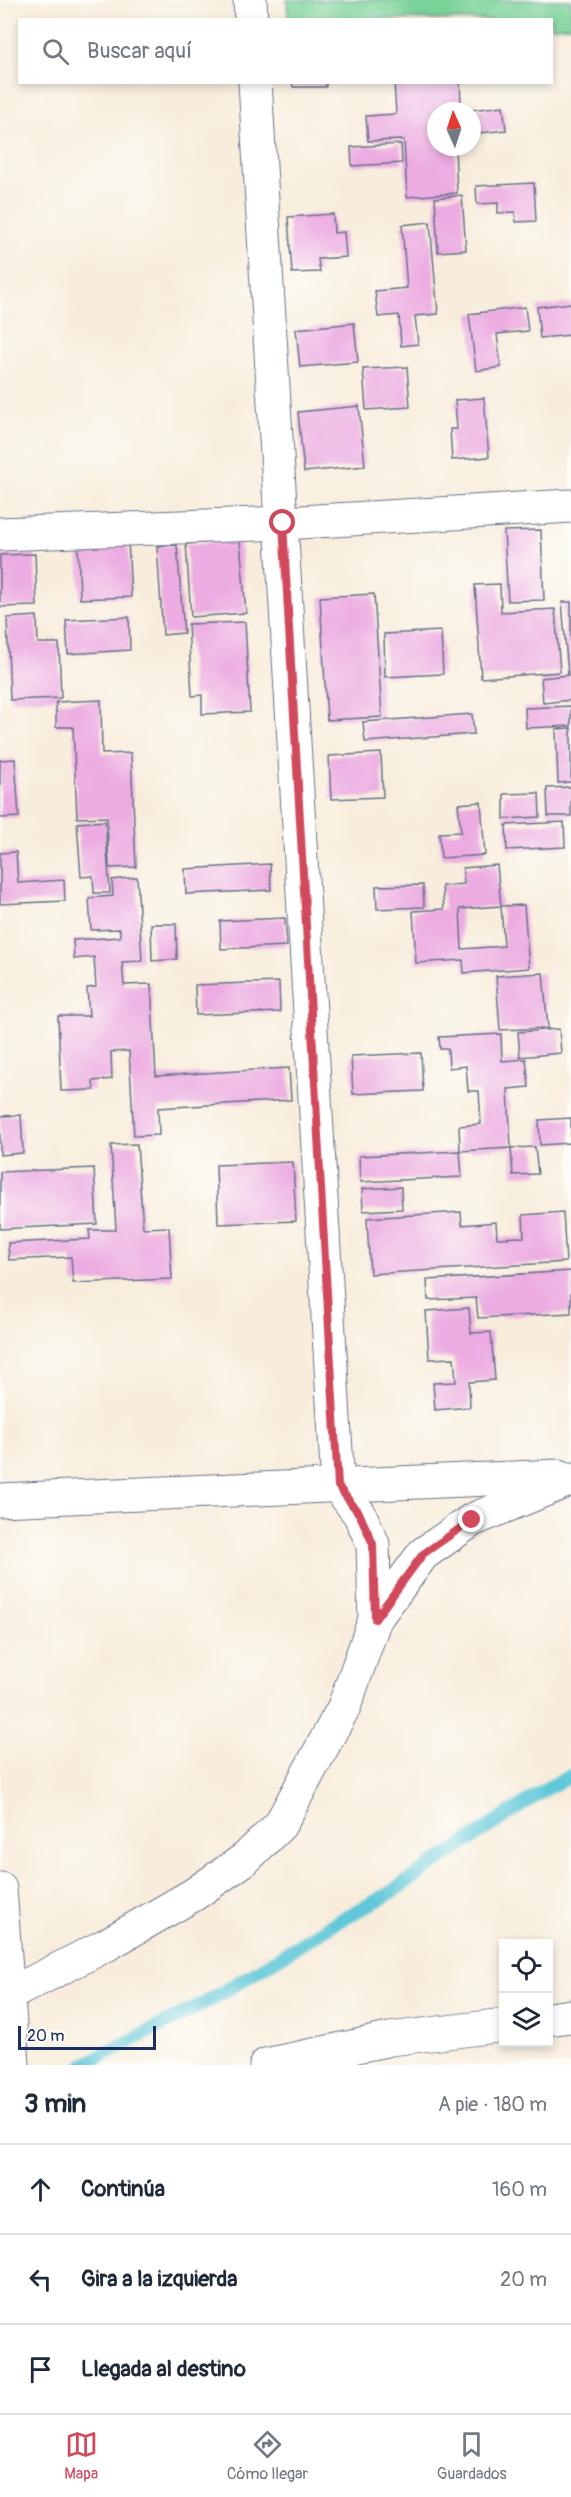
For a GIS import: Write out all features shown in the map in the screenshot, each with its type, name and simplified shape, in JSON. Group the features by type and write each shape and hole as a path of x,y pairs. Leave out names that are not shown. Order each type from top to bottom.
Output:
{"street":[{"path":"250,0 251,18"},
{"path":"255,84 283,523 338,1486 360,1515 373,1544 375,1619"},
{"path":"0,534 283,523 571,506"},
{"path":"0,1500 571,1477"},
{"path":"8,1995 106,1945 193,1895 245,1859 280,1825 344,1707 375,1619 423,1554 472,1520 571,1477"},
{"path":"1,1906 14,2065"},
{"path":"553,2018 571,2016"},
{"path":"266,2065 391,2052 499,2026"}],"green space":[{"path":"287,0 571,0 571,26 553,27 553,18 288,18"}],"building":[{"path":"292,84 326,84 326,87 293,87"},
{"path":"394,84 460,84 461,102 427,102 427,156 455,156 457,193 407,197 404,140 368,141 366,116 396,114"},
{"path":"503,106 506,130 481,133 481,109"},
{"path":"401,144 402,163 352,166 351,147"},
{"path":"534,183 536,221 516,222 515,212 498,213 498,203 477,204 476,186"},
{"path":"462,195 466,250 438,252 435,198"},
{"path":"333,214 334,233 344,232 346,257 318,259 320,272 292,273 288,217"},
{"path":"430,222 438,314 415,316 418,344 401,346 399,315 378,317 375,291 407,288 402,225"},
{"path":"571,303 571,335 540,338 537,307"},
{"path":"525,307 528,331 497,334 501,367 476,371 469,314"},
{"path":"354,323 358,362 300,367 296,329"},
{"path":"407,367 410,407 366,410 363,369"},
{"path":"484,398 489,457 452,460 450,429 457,429 455,400"},
{"path":"359,406 365,466 304,472 298,412"},
{"path":"541,530 544,600 508,601 504,531"},
{"path":"128,540 131,597 80,599 78,543"},
{"path":"240,540 246,613 191,617 186,544"},
{"path":"177,545 184,633 163,635 157,546"},
{"path":"35,554 37,606 0,607 0,555"},
{"path":"500,584 501,612 555,609 560,672 481,678 475,585"},
{"path":"374,594 382,717 327,720 320,597"},
{"path":"562,602 571,602 571,700 543,703 541,678 568,675"},
{"path":"37,616 38,643 59,643 61,698 10,700 7,618"},
{"path":"129,617 130,650 68,654 66,620"},
{"path":"245,622 250,712 202,714 202,695 192,696 188,624"},
{"path":"441,631 443,674 385,677 384,634"},
{"path":"101,700 102,754 131,753 136,867 109,868 107,817 77,818 73,727 56,727 56,702"},
{"path":"571,706 571,726 526,728 525,708"},
{"path":"472,714 474,734 365,742 363,722"},
{"path":"571,728 571,782 558,783 556,729"},
{"path":"381,753 383,797 331,799 329,756"},
{"path":"15,759 19,817 0,818 0,760"},
{"path":"571,787 571,816 548,816 547,788"},
{"path":"539,793 540,817 504,819 504,794"},
{"path":"481,802 485,855 441,858 439,833 461,832 458,804"},
{"path":"105,821 110,893 94,893 93,876 81,877 77,823"},
{"path":"564,822 565,847 507,850 506,825"},
{"path":"16,852 18,883 64,880 65,901 0,904 0,853"},
{"path":"270,864 271,890 186,894 185,869"},
{"path":"497,865 501,906 524,905 529,968 464,973 463,960 416,963 413,911 444,909 442,886 464,884 463,868","holes":["501,906 504,946 462,949 460,909"]},
{"path":"137,877 142,961 122,962 124,985 151,984 156,1076 289,1068 291,1100 158,1108 159,1135 134,1136 129,1051 111,1052 112,1079 93,1081 94,1090 61,1091 58,1016 89,1016 87,988 96,987 94,957 74,959 73,940 120,937 120,929 91,930 89,898 113,896 112,880"},
{"path":"423,885 424,907 377,909 376,886"},
{"path":"285,918 287,946 221,949 220,921"},
{"path":"151,924 176,924 177,959 152,961"},
{"path":"543,973 548,1028 500,1030 496,976"},
{"path":"279,982 280,1012 196,1015 195,985"},
{"path":"559,1029 561,1053 520,1057 518,1032"},
{"path":"501,1034 502,1061 526,1059 529,1087 508,1089 511,1148 460,1151 459,1126 481,1124 479,1091 468,1091 466,1066 449,1068 448,1049 440,1049 439,1037"},
{"path":"421,1053 423,1091 353,1094 351,1056"},
{"path":"21,1115 23,1153 0,1155 0,1116"},
{"path":"571,1118 571,1143 540,1145 539,1120"},
{"path":"137,1144 143,1228 169,1227 172,1279 73,1283 71,1257 9,1260 8,1243 90,1239 89,1230 116,1230 111,1145"},
{"path":"535,1147 538,1174 513,1175 511,1148"},
{"path":"460,1151 462,1177 360,1182 359,1156"},
{"path":"293,1162 296,1221 218,1224 216,1165"},
{"path":"94,1168 97,1224 0,1229 0,1172"},
{"path":"401,1187 402,1209 363,1211 362,1189"},
{"path":"461,1212 462,1225 496,1222 497,1238 524,1237 523,1215 563,1212 566,1262 370,1274 367,1218"},
{"path":"571,1271 571,1313 478,1318 476,1298 428,1300 427,1280"},
{"path":"469,1308 471,1333 491,1332 495,1380 469,1382 470,1407 435,1410 433,1383 456,1382 454,1358 429,1359 426,1311"}],"waterway":[{"path":"84,2065 207,2002 333,1924 387,1895 549,1787 571,1776"}],"route":[{"path":"283,523 338,1486 360,1515 373,1544 375,1619 423,1554 472,1520"}]}
